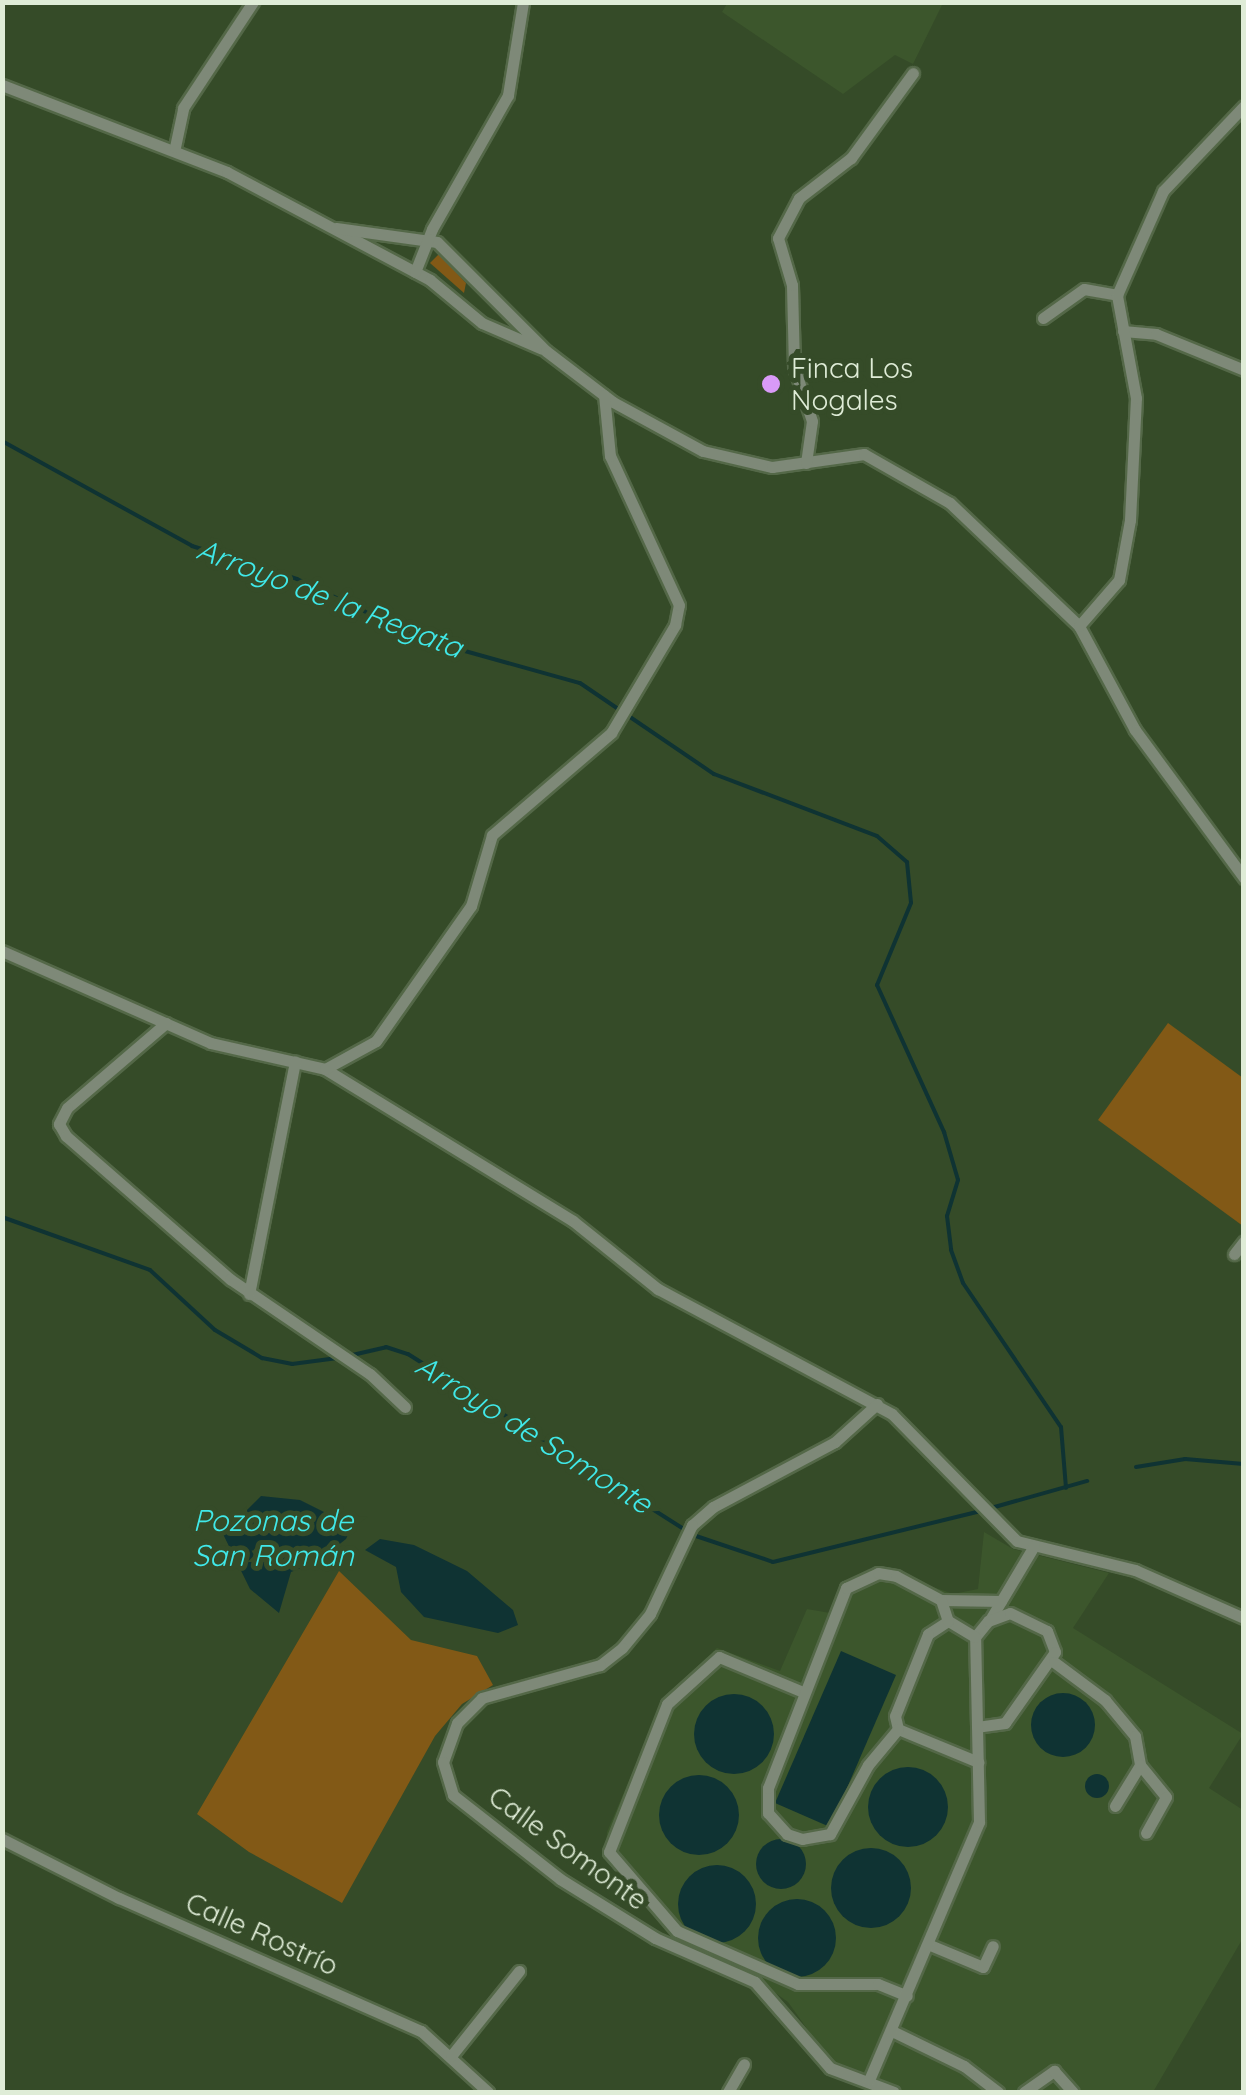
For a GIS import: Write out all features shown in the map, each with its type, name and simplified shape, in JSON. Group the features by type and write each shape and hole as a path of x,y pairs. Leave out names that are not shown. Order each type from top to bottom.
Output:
{"street":[{"path":"175,147 183,108 252,2"},
{"path":"415,272 428,240 508,95 523,2"},
{"path":"806,463 812,420 794,367 792,285 778,238 799,198 851,158 912,72"},
{"path":"4,87 105,128 175,147 336,228 415,272 482,323 546,351"},
{"path":"1079,626 1112,594 1128,537 1137,424 1117,296 1163,191 1244,106"},
{"path":"336,228 428,240 506,305 546,351 604,396 724,460 806,463 852,453 896,467 950,503 1079,626 1135,730 1244,878"},
{"path":"1043,318 1084,289 1117,296"},
{"path":"1123,331 1156,334 1244,370"},
{"path":"326,1069 368,1046 386,1028 472,906 492,835 580,766 624,711 675,625 679,605 610,456 604,396"},
{"path":"2,950 211,1043 326,1069 573,1221 658,1289 877,1404 920,1437 992,1522 1034,1546 1135,1570 1244,1618"},
{"path":"166,1022 67,1108 59,1124 249,1294 370,1374 405,1407"},
{"path":"249,1294 295,1061"},
{"path":"1234,1254 1244,1241"},
{"name":"Calle Somonte","path":"877,1404 835,1442 735,1493 692,1525 650,1614 600,1665 482,1698 468,1710 443,1752 448,1785 474,1812 600,1906 655,1938 755,1982 830,2068 894,2092"},
{"path":"869,2080 930,1945 978,1822 975,1637 1034,1546"},
{"path":"898,1729 868,1764 840,1825 817,1839 787,1834 768,1813 768,1788 846,1588 878,1573 941,1600 1001,1602"},
{"path":"941,1600 948,1621 975,1637"},
{"path":"977,1726 1005,1722 1054,1662 1053,1641 1037,1623 1010,1613 988,1622"},
{"path":"898,1729 895,1716 928,1634 948,1621"},
{"path":"804,1692 719,1657 667,1704 609,1852 689,1936 798,1984 878,1984 907,1996"},
{"path":"1054,1662 1127,1725 1140,1765 1157,1778 1166,1797 1146,1833"},
{"path":"898,1729 978,1762"},
{"path":"1115,1806 1140,1765"},
{"name":"Calle Rostrío","path":"2,1839 118,1898 421,2031 488,2092"},
{"path":"930,1945 983,1966 992,1946"},
{"path":"451,2056 519,1971"},
{"path":"892,2031 964,2066 998,2092"},
{"path":"728,2092 744,2064"},
{"path":"1024,2092 1054,2071 1074,2092"}],"shaded area":[{"path":"728,2 943,3 913,64 895,55 843,94 722,12"},
{"path":"439,254 466,283 464,293 430,263"},
{"path":"1168,1023 1243,1078 1243,1226 1098,1120"},
{"path":"984,1532 1013,1549 1109,1573 1073,1628 1243,1734 1209,1788 1243,1810 1243,1938 1153,2092 906,2092 830,2061 788,2002 728,1960 676,1939 605,1856 607,1832 665,1696 717,1648 780,1671 807,1609 830,1613 843,1583 877,1567 953,1594 978,1589"},
{"path":"339,1571 411,1640 477,1656 493,1685 462,1704 435,1736 342,1903 249,1852 197,1814"}],"water":[{"name":"Pozonas de San Román","path":"261,1496 300,1500 352,1526 346,1539 318,1561 291,1572 279,1613 250,1589 223,1534"},
{"name":"Pozonas de San Román","path":"380,1539 414,1545 467,1571 513,1610 518,1625 498,1633 424,1617 401,1592 396,1567 365,1550"},
{"path":"841,1651 896,1675 830,1827 775,1803"},
{"path":"1063,1693 1085,1703 1095,1725 1085,1747 1063,1757 1041,1747 1031,1725 1041,1703"},
{"path":"734,1694 749,1697 762,1706 771,1719 771,1749 762,1762 749,1771 734,1774 719,1771 706,1762 697,1749 694,1734 697,1719 706,1706 719,1697"},
{"path":"908,1767 923,1770 936,1779 945,1792 945,1822 936,1835 923,1844 908,1847 893,1844 880,1835 871,1822 868,1807 871,1792 880,1779 893,1770"},
{"path":"1097,1774 1106,1777 1106,1795 1097,1798 1088,1795 1085,1786 1088,1777"},
{"path":"699,1775 714,1778 727,1787 736,1800 736,1830 727,1843 714,1852 699,1855 684,1852 671,1843 662,1830 659,1815 662,1800 671,1787 684,1778"},
{"path":"771,1840 791,1840 805,1854 805,1874 791,1888 771,1888 757,1874 757,1854"},
{"path":"871,1848 886,1851 899,1860 908,1873 908,1903 899,1916 886,1925 871,1928 856,1925 843,1916 834,1903 831,1888 834,1873 843,1860 856,1851"},
{"path":"717,1865 745,1876 756,1904 745,1932 717,1943 689,1932 678,1904 689,1876"},
{"path":"789,1899 805,1899 830,1916 836,1938 830,1960 819,1971 805,1977 789,1977 764,1960 758,1946 758,1930 775,1905"}],"waterway":[{"name":"Arroyo de la Regata","path":"2,441 192,546 297,579 422,639 580,683 714,774 877,836 907,862 911,903 877,985 944,1132 958,1180 947,1216 951,1250 963,1283 1061,1427 1066,1488"},
{"name":"Arroyo de Somonte","path":"2,1217 150,1270 215,1330 262,1358 292,1364 338,1358"},
{"name":"Arroyo de Somonte","path":"348,1356 386,1347 408,1354 685,1530"},
{"name":"Arroyo de Somonte","path":"1136,1467 1185,1459 1244,1464"},
{"name":"Arroyo de Somonte","path":"991,1508 1087,1481"},
{"path":"693,1535 773,1562 981,1511"}],"place":[{"name":"Finca Los Nogales","path":"771,384"}]}
